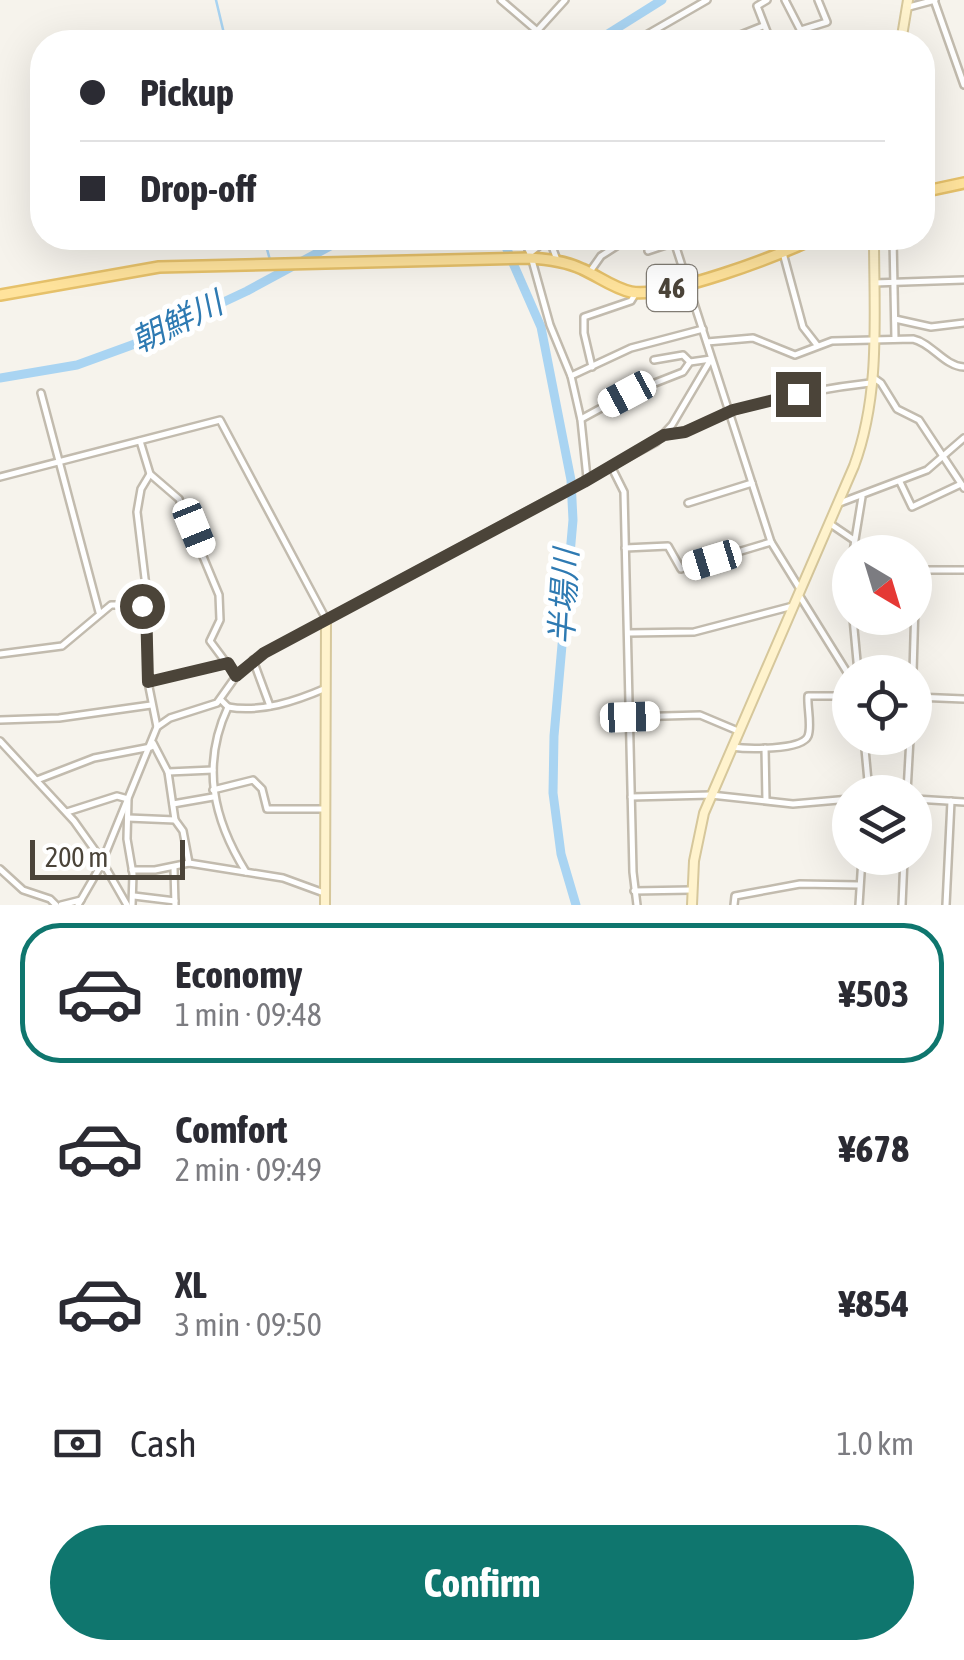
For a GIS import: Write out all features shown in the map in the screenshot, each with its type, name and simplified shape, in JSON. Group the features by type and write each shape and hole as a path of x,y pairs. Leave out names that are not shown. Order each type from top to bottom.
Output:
{"main road":[{"path":"935,189 964,183"},
{"name":"46","path":"0,295 140,269 527,257 557,260 620,289 652,294 789,250"}],"street":[{"path":"502,0 536,30"},
{"path":"538,30 565,0"},
{"path":"655,30 707,0"},
{"path":"765,30 757,6 767,0"},
{"path":"784,0 801,30 827,22 818,0"},
{"path":"903,30 908,3 935,0 964,85"},
{"path":"753,30 763,26"},
{"path":"525,250 571,376 586,481"},
{"path":"527,257 535,250"},
{"path":"553,250 557,260"},
{"path":"590,273 600,256 610,250"},
{"path":"677,250 771,542 837,655"},
{"path":"692,905 698,837 711,795 868,424 873,381 874,250"},
{"path":"893,250 895,339"},
{"path":"785,252 803,327 817,345"},
{"path":"874,282 964,280"},
{"path":"592,367 584,316 632,302 636,293"},
{"path":"895,319 930,327 964,323"},
{"path":"571,376 631,348 703,330"},
{"path":"707,342 754,338 795,354 839,340 918,339 956,367 964,367"},
{"path":"654,360 682,355 690,362 711,359"},
{"path":"664,435 711,359"},
{"path":"580,420 627,394 684,372 690,362"},
{"path":"157,727 170,718 221,700 236,676 253,660 326,619 586,481 664,435 685,432 729,413 798,394 873,381 881,383 897,409 919,420 962,486 912,507 900,482"},
{"path":"41,393 99,612"},
{"path":"0,477 220,420 326,619 325,905"},
{"path":"837,504 927,470 964,438"},
{"path":"140,441 150,474 174,492 194,528 218,594 220,620 210,641 236,676"},
{"path":"612,466 623,490 634,891 638,905"},
{"path":"0,869 23,890 58,905 79,903 102,862 152,745 157,727 148,682 138,498 150,474"},
{"path":"688,503 752,483"},
{"path":"855,535 862,496"},
{"path":"829,523 847,535"},
{"path":"626,548 668,546 681,570 771,542"},
{"path":"932,570 964,570"},
{"path":"0,654 62,646 110,605 146,605"},
{"path":"628,633 694,632 793,606"},
{"path":"253,660 270,706"},
{"path":"148,682 228,663"},
{"path":"221,700 241,709 270,706 327,688"},
{"path":"732,746 784,747 807,738 808,696 832,696"},
{"path":"932,698 964,699"},
{"path":"0,720 59,718 151,705"},
{"path":"228,706 219,726 213,794 219,820 246,872"},
{"path":"630,717 700,715 739,731"},
{"path":"0,741 67,812 129,905 134,896 127,798"},
{"path":"152,745 168,772 175,820 183,831 189,864"},
{"path":"37,780 110,754 152,745"},
{"path":"765,748 766,801"},
{"path":"168,772 213,770"},
{"path":"173,804 253,780 260,786 267,808 326,809"},
{"path":"631,797 711,795 797,804 832,801"},
{"path":"67,812 117,796 127,798"},
{"path":"932,800 964,802"},
{"path":"946,905 951,801"},
{"path":"128,818 175,820"},
{"path":"132,870 189,864 284,878 325,893"},
{"path":"134,896 175,903 174,867"},
{"path":"859,905 860,875"},
{"path":"902,905 903,875"},
{"path":"734,905 735,896 800,884 859,885"},
{"path":"634,891 692,890"}],"waterway":[{"path":"216,0 223,30"},
{"name":"半場川","path":"614,30 662,0"},
{"path":"267,250 270,260"},
{"name":"朝鮮川","path":"0,378 77,365 132,345 323,250"},
{"name":"半場川","path":"507,250 541,327 571,480 573,520 554,736 553,793 561,854 576,905"}],"route":[{"path":"142,606 146,605 148,682 228,663 236,676 264,653 664,435 685,432 733,410 798,394"}]}
